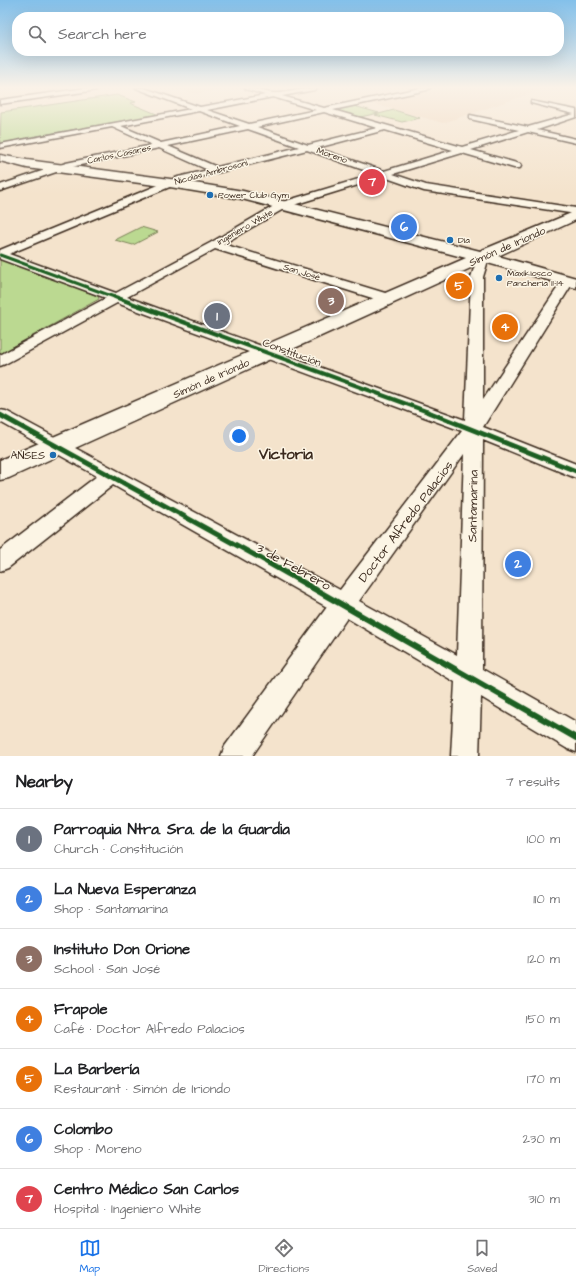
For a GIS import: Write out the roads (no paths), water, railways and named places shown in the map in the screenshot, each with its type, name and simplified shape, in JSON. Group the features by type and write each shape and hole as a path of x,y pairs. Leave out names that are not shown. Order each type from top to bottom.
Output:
{"main road":[{"path":"0,158 27,164 170,183 243,195 483,257 572,282"},
{"name":"Simón de Iriondo","path":"0,471 390,299 576,215"}],"street":[{"path":"0,146 122,123"},
{"name":"Moreno","path":"241,123 384,174 437,190 576,212"},
{"name":"Carlos Casares","path":"0,188 58,168 262,123"},
{"path":"369,123 517,166"},
{"path":"499,123 576,142"},
{"name":"Ingeniero White","path":"0,361 214,245 284,205 549,123"},
{"path":"113,125 216,170"},
{"name":"Nicolás Ambrosoni","path":"0,255 170,183 385,128"},
{"name":"San José","path":"214,245 390,299"},
{"name":"Constitución","path":"0,255 473,429 576,471"},
{"name":"Santamarina","path":"465,756 469,675 477,277 483,257"},
{"name":"Doctor Alfredo Palacios","path":"235,756 343,604 473,429 572,282"},
{"name":"3 de Febrero","path":"0,415 343,604 469,675 576,738"},
{"path":"0,562 111,476"}],"place":[{"name":"Centro Médico San Carlos","path":"372,182"},
{"name":"Power Club Gym","path":"210,195"},
{"name":"Colombo","path":"404,227"},
{"name":"Dia","path":"450,240"},
{"name":"Maxikiosco Pancheria 11-14","path":"499,278"},
{"name":"La Barbería","path":"459,286"},
{"name":"Instituto Don Orione","path":"331,301"},
{"name":"Parroquia Ntra. Sra. de la Guardia","path":"217,316"},
{"name":"Frapole","path":"505,327"},
{"name":"ANSES","path":"53,455"},
{"name":"La Nueva Esperanza","path":"518,564"}],"district":[{"name":"Victoria","path":"286,454"}]}
